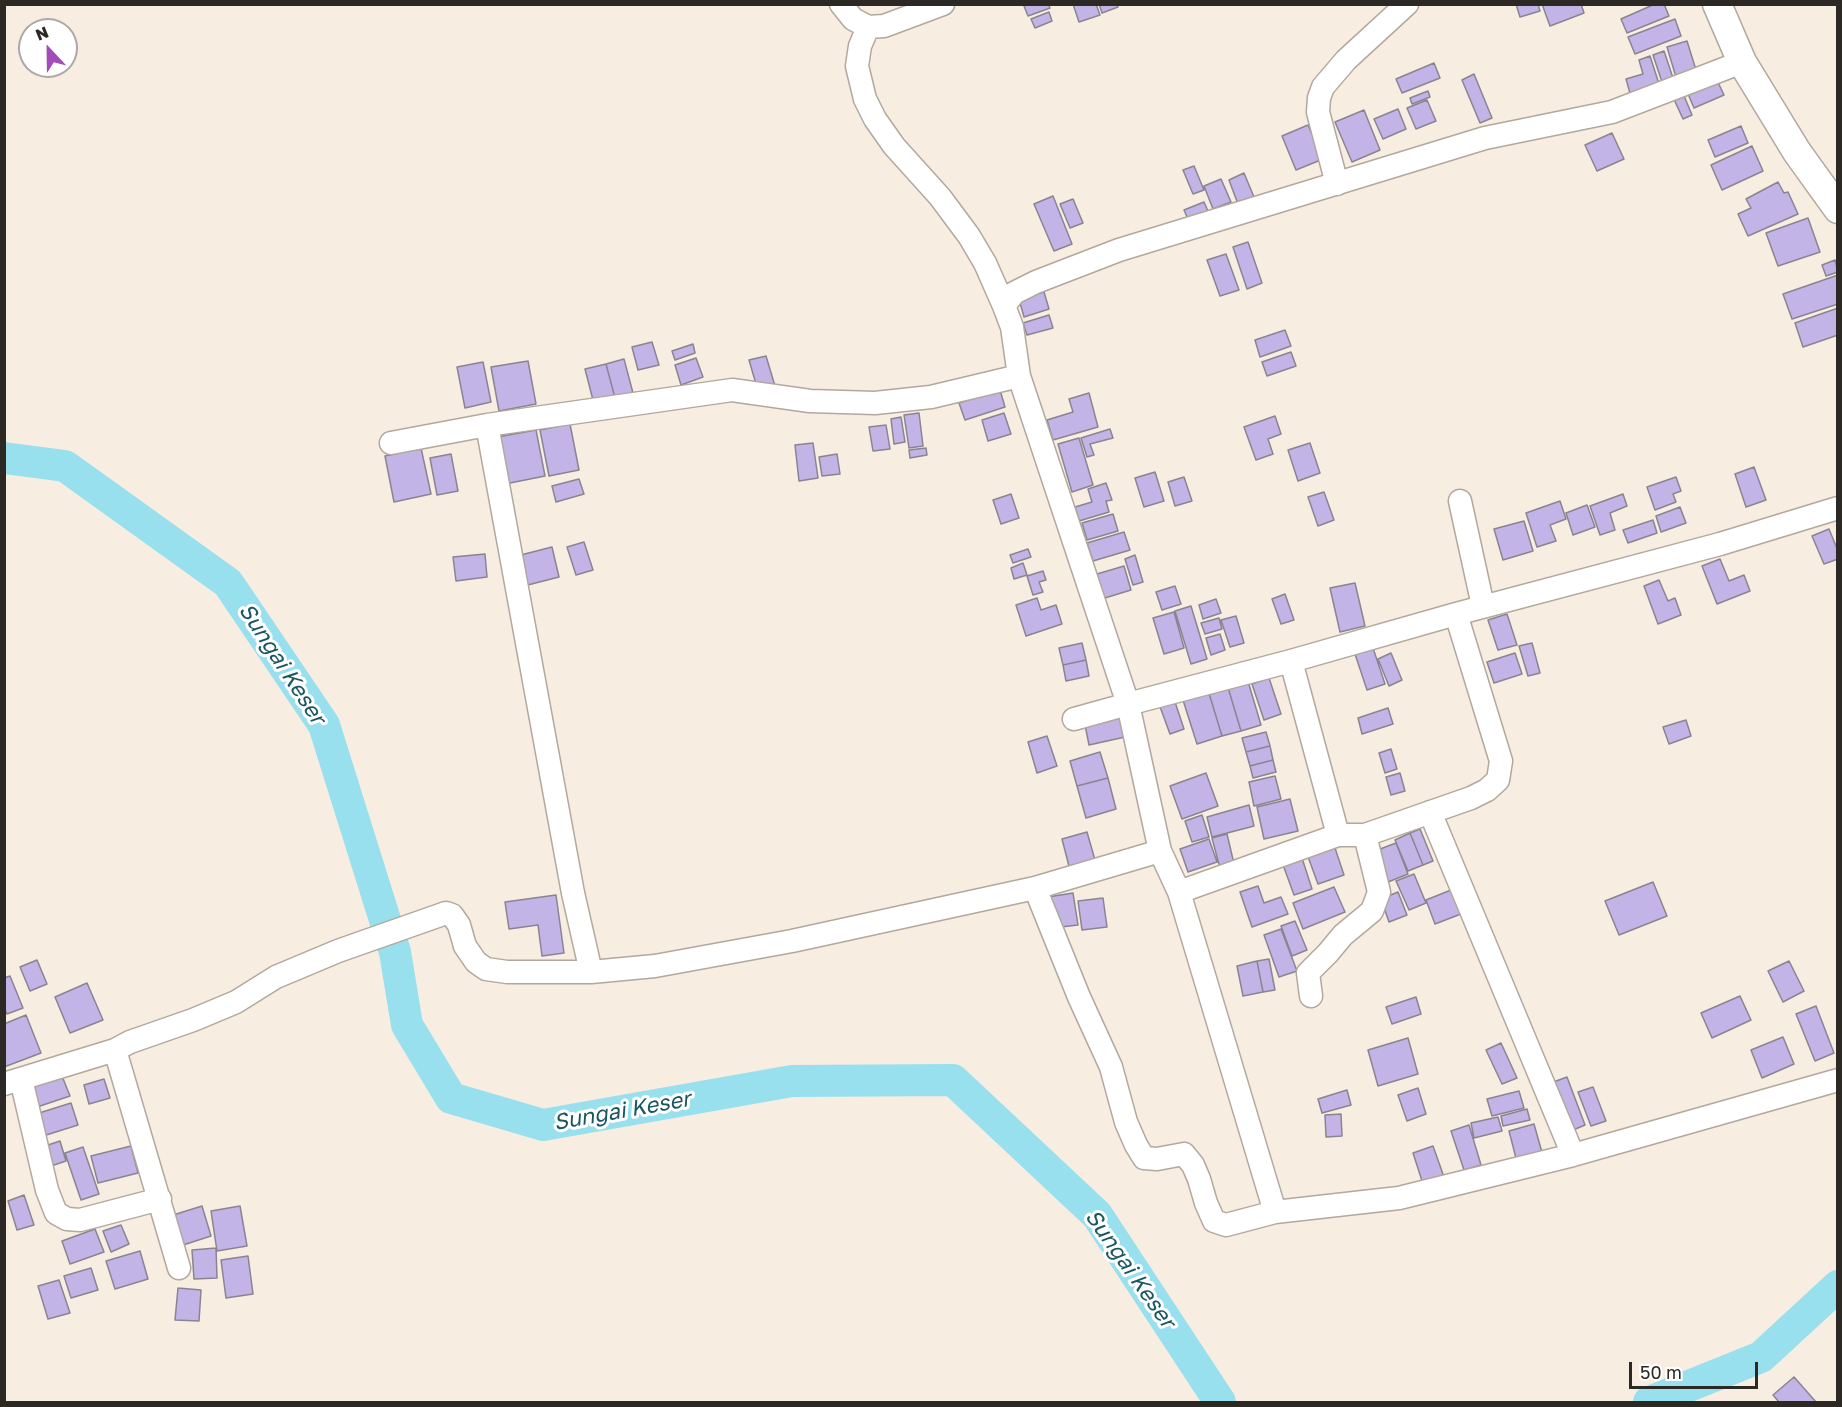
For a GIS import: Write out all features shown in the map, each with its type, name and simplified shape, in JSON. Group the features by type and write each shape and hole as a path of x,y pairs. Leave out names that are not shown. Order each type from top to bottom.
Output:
{"main road":[{"path":"1717,4 1742,62 1797,152 1838,209"}],"street":[{"path":"842,4 853,19 868,27 884,26 943,4"},
{"path":"1337,184 1318,112 1323,87 1346,60 1407,4"},
{"path":"868,27 860,46 857,66 865,99 875,119 894,146 940,197 969,237 985,263 1005,306 1012,327 1019,376 1128,704 1160,851 1179,892 1275,1212"},
{"path":"1005,306 1014,293 1119,250 1485,138 1612,112 1742,62"},
{"path":"391,443 487,425 732,390 810,401 875,403 931,397 1019,376"},
{"path":"487,425 571,881 591,972"},
{"path":"1460,501 1483,606"},
{"path":"1074,719 1291,661 1483,606 1720,544 1838,508"},
{"path":"1179,892 1338,835 1365,835 1471,798 1487,790 1498,780 1502,761 1456,614"},
{"path":"1291,661 1338,835"},
{"path":"1430,812 1573,1155"},
{"path":"1311,996 1308,973 1343,935 1372,911 1379,892 1365,835"},
{"path":"160,1199 80,1220 67,1219 56,1213 13,1082 115,1050 130,1042 194,1020 236,1002 276,977 338,951 446,913 452,915 459,925 465,946 476,962 486,969 507,972 591,972 655,966 792,941 1035,888 1160,851"},
{"path":"1035,888 1079,997 1112,1067 1126,1122 1136,1145 1144,1158 1157,1159 1184,1154 1193,1164 1200,1179 1206,1203 1214,1221 1226,1225 1275,1212 1400,1198 1573,1155 1838,1080"},
{"path":"115,1050 179,1268"}],"building":[{"path":"1048,4 1050,8 1028,16 1024,6"},
{"path":"1073,4 1096,4 1100,15 1079,22"},
{"path":"1099,4 1117,4 1118,7 1102,13"},
{"path":"1516,4 1538,4 1540,11 1520,17"},
{"path":"1542,4 1581,4 1584,13 1550,26"},
{"path":"1655,4 1664,4 1669,16 1627,33 1621,19"},
{"path":"1049,12 1052,21 1035,28 1031,19"},
{"path":"1675,19 1681,36 1635,54 1628,37"},
{"path":"1687,41 1696,70 1676,77 1667,47"},
{"path":"1664,51 1673,78 1662,82 1653,55"},
{"path":"1650,56 1660,87 1630,93 1626,79 1643,74 1639,60"},
{"path":"1434,63 1440,78 1402,93 1396,79"},
{"path":"1474,74 1492,118 1480,123 1462,80"},
{"path":"1715,76 1724,95 1694,108 1686,89"},
{"path":"1428,91 1430,97 1412,104 1410,98"},
{"path":"1682,91 1692,115 1683,119 1672,95"},
{"path":"1427,100 1436,121 1416,129 1407,108"},
{"path":"1398,109 1406,129 1383,139 1374,119"},
{"path":"1364,110 1380,150 1352,162 1335,122"},
{"path":"1308,125 1323,159 1296,170 1282,136"},
{"path":"1741,126 1748,143 1715,157 1708,140"},
{"path":"1612,133 1624,159 1597,171 1585,145"},
{"path":"1752,146 1763,171 1722,190 1711,165"},
{"path":"1194,166 1204,190 1193,194 1183,170"},
{"path":"1244,173 1254,197 1238,204 1229,180"},
{"path":"1221,179 1231,202 1213,209 1204,186"},
{"path":"1778,182 1784,193 1788,192 1798,214 1748,236 1738,214 1751,208 1746,199"},
{"path":"1053,196 1072,244 1054,251 1034,204"},
{"path":"1073,199 1083,223 1070,228 1060,204"},
{"path":"1204,202 1211,218 1191,226 1184,210"},
{"path":"1808,218 1820,252 1778,266 1766,233"},
{"path":"1248,242 1262,283 1247,289 1233,247"},
{"path":"1226,254 1239,290 1220,296 1207,260"},
{"path":"1835,260 1838,272 1826,276 1822,265"},
{"path":"1838,275 1838,304 1792,319 1783,294"},
{"path":"1044,292 1049,309 1024,317 1019,299"},
{"path":"1838,308 1838,335 1803,347 1795,323"},
{"path":"1049,315 1053,328 1027,335 1023,323"},
{"path":"1285,330 1291,346 1260,357 1255,340"},
{"path":"652,342 659,365 638,370 632,347"},
{"path":"693,344 695,353 675,360 672,351"},
{"path":"1291,352 1296,366 1267,376 1262,362"},
{"path":"766,356 775,386 758,391 749,360"},
{"path":"696,358 703,377 681,385 675,365"},
{"path":"624,359 633,393 615,398 606,364"},
{"path":"528,361 536,404 499,411 491,367"},
{"path":"483,362 491,402 465,408 457,367"},
{"path":"606,364 615,398 594,404 585,369"},
{"path":"1000,390 1005,407 965,420 959,403"},
{"path":"1089,393 1098,427 1053,440 1047,420 1073,412 1069,399"},
{"path":"919,413 923,446 909,448 904,415"},
{"path":"1004,413 1011,434 988,441 982,420"},
{"path":"1275,416 1281,434 1268,439 1273,454 1256,460 1244,427"},
{"path":"901,417 905,442 894,444 891,419"},
{"path":"570,424 579,470 549,476 540,430"},
{"path":"886,425 890,449 873,451 869,427"},
{"path":"1110,429 1113,438 1090,444 1094,455 1087,457 1081,438"},
{"path":"536,430 545,476 505,484 497,437"},
{"path":"1079,438 1093,485 1072,492 1058,444"},
{"path":"813,443 818,478 799,481 795,445"},
{"path":"1310,443 1320,473 1298,481 1288,450"},
{"path":"421,448 431,494 394,502 385,456"},
{"path":"926,448 927,455 910,458 909,450"},
{"path":"451,454 458,491 437,495 430,458"},
{"path":"837,454 840,474 822,476 819,457"},
{"path":"1754,467 1766,500 1746,507 1735,474"},
{"path":"1155,472 1164,501 1144,507 1135,478"},
{"path":"1184,477 1192,501 1175,506 1168,482"},
{"path":"1676,477 1681,491 1673,494 1676,502 1655,510 1647,487"},
{"path":"579,479 584,494 556,502 552,486"},
{"path":"1106,483 1112,500 1106,501 1109,512 1079,521 1075,507 1092,502 1088,489"},
{"path":"1324,492 1334,520 1318,526 1308,497"},
{"path":"1011,494 1019,518 1001,524 993,500"},
{"path":"1623,494 1627,506 1610,513 1615,530 1600,535 1590,506"},
{"path":"1560,501 1566,519 1550,525 1556,541 1537,547 1526,513"},
{"path":"1587,505 1595,527 1573,535 1566,513"},
{"path":"1680,507 1686,523 1661,532 1656,516"},
{"path":"1113,514 1118,531 1087,540 1082,523"},
{"path":"1653,520 1657,533 1628,543 1623,530"},
{"path":"1524,521 1533,551 1503,560 1494,529"},
{"path":"1829,529 1838,551 1838,559 1824,564 1812,536"},
{"path":"1124,532 1130,550 1093,561 1087,543"},
{"path":"584,542 593,570 576,575 567,547"},
{"path":"552,547 559,577 520,587 513,557"},
{"path":"1028,549 1031,557 1013,563 1010,555"},
{"path":"485,554 487,577 456,581 453,557"},
{"path":"1135,555 1143,582 1133,585 1125,559"},
{"path":"1720,559 1729,581 1744,575 1750,591 1717,604 1702,566"},
{"path":"1023,563 1027,575 1014,579 1011,568"},
{"path":"1124,566 1131,590 1095,601 1087,577"},
{"path":"1043,571 1046,580 1039,582 1043,592 1033,595 1027,576"},
{"path":"1659,580 1668,601 1675,598 1681,615 1658,624 1644,586"},
{"path":"1355,583 1365,626 1340,632 1330,588"},
{"path":"1175,586 1181,604 1162,610 1156,592"},
{"path":"1285,594 1294,620 1281,624 1272,599"},
{"path":"1037,598 1041,610 1056,605 1062,624 1026,636 1016,605"},
{"path":"1216,599 1221,613 1203,619 1199,605"},
{"path":"1191,606 1207,659 1191,664 1175,611"},
{"path":"1174,612 1184,648 1164,654 1153,618"},
{"path":"1507,614 1517,645 1498,650 1488,620"},
{"path":"1236,616 1244,643 1230,647 1221,620"},
{"path":"1219,618 1222,629 1205,634 1201,623"},
{"path":"1220,634 1225,650 1211,655 1206,638"},
{"path":"1082,643 1086,660 1063,665 1059,648"},
{"path":"1532,643 1540,673 1528,676 1519,646"},
{"path":"1372,645 1385,684 1367,690 1354,651"},
{"path":"1391,653 1402,680 1389,686 1378,659"},
{"path":"1515,653 1522,674 1494,683 1487,662"},
{"path":"1086,660 1089,676 1066,681 1063,665"},
{"path":"1247,678 1261,725 1241,731 1227,684"},
{"path":"1269,678 1281,714 1264,720 1252,684"},
{"path":"1227,684 1241,731 1222,736 1208,690"},
{"path":"1208,690 1222,736 1197,744 1182,697"},
{"path":"1174,699 1184,729 1170,734 1159,704"},
{"path":"1388,708 1393,724 1362,734 1358,718"},
{"path":"1121,717 1125,737 1089,745 1085,725"},
{"path":"1686,720 1691,736 1669,744 1663,727"},
{"path":"1266,732 1270,746 1246,752 1242,738"},
{"path":"1047,736 1057,766 1037,773 1028,742"},
{"path":"1270,746 1273,760 1250,766 1246,752"},
{"path":"1391,749 1397,769 1385,773 1379,753"},
{"path":"1100,752 1108,778 1077,786 1070,761"},
{"path":"1273,760 1276,772 1253,778 1250,766"},
{"path":"1206,773 1218,806 1182,819 1170,786"},
{"path":"1400,773 1405,791 1391,795 1386,777"},
{"path":"1275,776 1281,799 1254,806 1249,782"},
{"path":"1108,778 1116,809 1086,818 1077,786"},
{"path":"1290,799 1298,831 1264,839 1257,807"},
{"path":"1249,805 1254,826 1212,837 1207,817"},
{"path":"1202,815 1209,837 1192,842 1185,821"},
{"path":"1420,829 1433,861 1423,865 1410,833"},
{"path":"1087,832 1097,867 1071,874 1062,839"},
{"path":"1410,833 1423,865 1408,871 1395,840"},
{"path":"1227,834 1235,868 1221,872 1212,838"},
{"path":"1209,839 1217,862 1188,872 1180,849"},
{"path":"1396,843 1408,874 1388,882 1375,851"},
{"path":"1334,845 1344,875 1318,884 1307,854"},
{"path":"1301,855 1312,889 1294,895 1282,862"},
{"path":"1414,874 1426,903 1409,910 1396,881"},
{"path":"1653,882 1667,916 1619,935 1605,901"},
{"path":"1258,886 1264,903 1281,897 1288,914 1252,927 1240,892"},
{"path":"1334,887 1345,912 1303,929 1293,903"},
{"path":"1456,888 1466,912 1435,924 1426,900"},
{"path":"1398,892 1407,915 1389,922 1381,899"},
{"path":"1073,893 1078,925 1052,928 1048,897"},
{"path":"556,895 564,953 542,956 538,925 509,929 505,902"},
{"path":"1103,898 1107,927 1082,930 1078,901"},
{"path":"1295,921 1307,950 1292,956 1281,926"},
{"path":"1281,929 1297,971 1279,977 1264,935"},
{"path":"1269,959 1275,990 1263,992 1257,961"},
{"path":"37,960 47,984 30,991 20,967"},
{"path":"1257,961 1263,992 1243,996 1237,966"},
{"path":"1789,961 1804,991 1783,1002 1768,971"},
{"path":"10,976 23,1008 7,1014 4,1007 4,978"},
{"path":"87,983 103,1020 70,1033 55,997"},
{"path":"1740,996 1751,1020 1712,1038 1701,1013"},
{"path":"1416,997 1421,1014 1392,1024 1386,1007"},
{"path":"1816,1006 1834,1053 1815,1061 1796,1014"},
{"path":"26,1015 41,1053 4,1067 4,1024"},
{"path":"1783,1037 1794,1064 1762,1078 1751,1050"},
{"path":"1408,1038 1418,1074 1378,1086 1368,1050"},
{"path":"1501,1043 1517,1078 1502,1084 1486,1050"},
{"path":"62,1076 70,1096 34,1108 27,1089"},
{"path":"1567,1077 1585,1125 1566,1133 1548,1084"},
{"path":"104,1079 110,1098 89,1104 84,1085"},
{"path":"1593,1087 1606,1121 1591,1126 1578,1092"},
{"path":"1418,1088 1426,1114 1407,1121 1398,1095"},
{"path":"1347,1090 1351,1105 1322,1113 1318,1099"},
{"path":"1519,1091 1524,1108 1492,1116 1487,1099"},
{"path":"71,1103 78,1125 43,1136 36,1114"},
{"path":"1527,1109 1530,1120 1503,1126 1501,1116"},
{"path":"1341,1114 1342,1136 1326,1137 1325,1115"},
{"path":"1498,1117 1502,1131 1474,1138 1471,1123"},
{"path":"1534,1124 1543,1156 1517,1162 1509,1131"},
{"path":"1469,1125 1481,1165 1464,1170 1451,1131"},
{"path":"60,1141 66,1161 45,1168 39,1148"},
{"path":"131,1146 138,1173 98,1183 91,1156"},
{"path":"1433,1146 1444,1177 1423,1184 1413,1153"},
{"path":"83,1147 99,1194 81,1200 65,1153"},
{"path":"24,1195 34,1225 17,1230 8,1201"},
{"path":"202,1206 211,1236 180,1246 170,1216"},
{"path":"240,1206 247,1246 217,1251 211,1211"},
{"path":"121,1225 129,1244 111,1252 103,1231"},
{"path":"95,1229 104,1252 70,1264 62,1241"},
{"path":"216,1248 217,1278 194,1279 192,1250"},
{"path":"140,1251 148,1279 115,1289 106,1261"},
{"path":"248,1256 253,1294 226,1298 221,1260"},
{"path":"91,1268 98,1290 71,1298 64,1276"},
{"path":"59,1280 70,1313 48,1319 38,1286"},
{"path":"178,1288 201,1290 199,1321 175,1320"},
{"path":"1794,1377 1816,1402 1779,1402 1773,1395"}],"waterway":[{"name":"Sungai Keser","path":"4,458 65,466 228,583 324,725 395,952 407,1025 451,1098 543,1125 792,1081 953,1080 1097,1215 1220,1402"},
{"name":"Sungai Keser","path":"1649,1402 1761,1357 1838,1286"}]}
